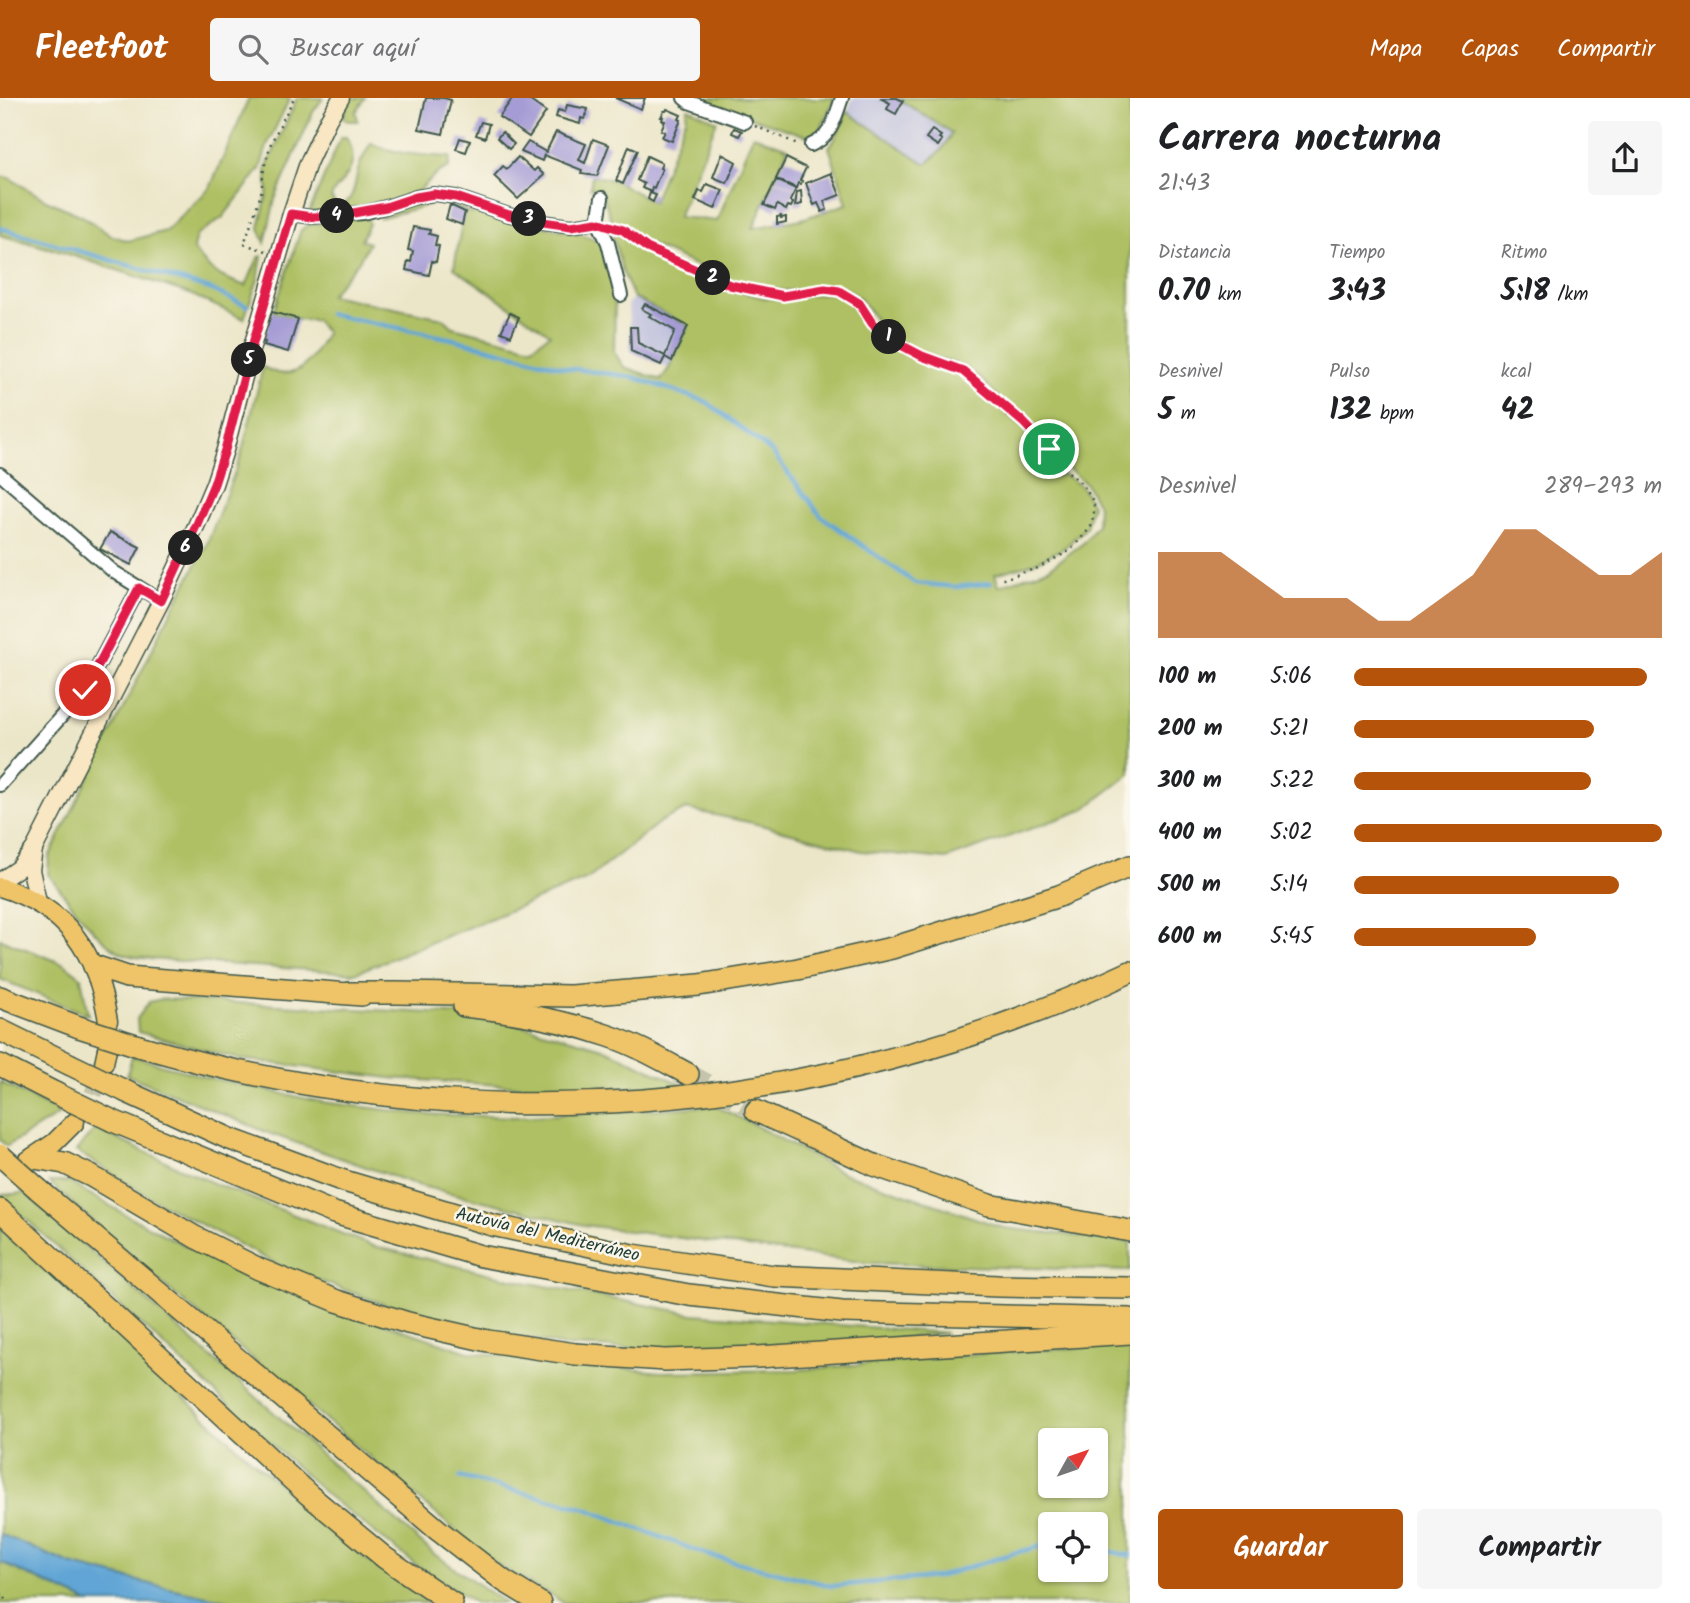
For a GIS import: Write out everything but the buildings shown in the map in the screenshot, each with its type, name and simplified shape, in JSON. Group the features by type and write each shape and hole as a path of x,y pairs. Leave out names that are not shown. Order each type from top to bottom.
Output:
{"highway":[{"path":"94,966 127,977 349,993 571,996 699,985 892,948 1059,896 1130,866"},
{"path":"0,997 139,1046 195,1063 261,1077 426,1101 594,1104 661,1100 749,1088 823,1076 890,1060 988,1031 1079,996 1130,972"},
{"path":"349,993 489,1009 555,1020 610,1036 688,1074"},
{"name":"Autovía del Mediterráneo","path":"0,1030 230,1139 344,1181 492,1225 633,1255 774,1276 998,1286 1130,1288"},
{"name":"Autovía del Mediterráneo","path":"0,1065 113,1121 334,1213 481,1256 689,1295 842,1312 1130,1319"},
{"path":"756,1111 874,1165 989,1205 1130,1231"},
{"path":"0,1155 438,1530 504,1581 540,1603"},
{"path":"30,1160 64,1163 195,1237 259,1269 337,1301 408,1323 488,1341 575,1354 665,1360 758,1357 1130,1332"},
{"path":"0,1210 309,1495 385,1558 452,1603"}],"main road":[{"path":"0,881 19,868 34,849 161,601 197,524 225,450 279,255 308,163 341,98"},
{"path":"34,849 31,870 38,902"},
{"path":"0,887 38,902 78,939 94,966 104,995 108,1021"},
{"path":"30,1160 54,1143 75,1122"}],"street":[{"path":"684,98 745,122"},
{"path":"811,145 829,133 842,98"},
{"path":"291,214 312,217 349,215 434,194 456,197 509,215 543,222 571,226 597,222"},
{"path":"601,198 597,222 608,243 621,295"},
{"path":"0,474 114,572 161,601"},
{"path":"0,785 85,690 139,588"}],"path":[{"path":"279,255 244,244 261,194 271,143 294,98"},
{"path":"745,122 792,143 811,145"},
{"path":"597,222 623,230 647,248 730,285 783,296 825,289 839,291 859,303 881,332 922,356 963,371 1023,422 1083,485 1094,503 1094,513 1091,527 1071,550 1038,568 1000,580"},
{"path":"0,1592 8,1603"}],"shaded area":[{"path":"853,98 897,98 952,133 941,151 926,164 847,112"},
{"path":"634,298 688,326 669,368 631,351 628,303"}],"green space":[{"path":"249,98 290,98 268,143 260,169 223,217 196,236 193,248 215,273 246,286 258,258 262,256 258,279 244,319 190,294 59,251 0,235 0,176 9,178 46,200 82,216 110,235 128,241 166,231 210,188"},
{"path":"297,98 323,98 313,112 275,199 265,243 259,228 268,191 266,169"},
{"path":"351,98 365,98 356,112 358,121 343,118"},
{"path":"691,98 835,98 816,139"},
{"path":"897,98 1130,98 1130,774 1083,810 946,859 861,851 686,809 661,821 588,879 355,973 141,958 124,954 104,940 48,874 49,857 207,544 241,456 263,367 278,373 295,371 308,362 326,333 316,320 273,313 301,230 309,225 363,217 368,219 369,224 361,240 369,243 359,261 330,295 443,318 453,327 532,347 550,334 454,268 464,211 439,202 380,218 384,212 431,199 467,203 465,211 474,214 476,207 518,222 572,232 593,239 603,244 615,294 614,352 624,367 661,380 688,326 634,298 623,273 612,233 615,231 641,251 734,290 764,298 787,300 829,293 845,298 859,307 881,336 922,361 965,377 979,386 1006,414 1036,438 1046,453 1041,475 1050,478 1063,474 1081,486 1092,505 1086,528 1064,548 1034,563 995,574 999,586 1048,569 1082,544 1097,525 1098,505 1086,484 1068,468 1026,420 970,370 926,355 900,342 878,324 862,300 848,290 828,284 801,291 775,290 728,280 649,244 612,222 601,190 590,188 592,175 616,181 653,202 688,108 717,121 678,217 717,221 753,135 788,148 753,228 802,219 847,204 829,147 847,112 926,164 941,151 952,133"},
{"path":"341,137 346,137 349,142 352,158 348,174 331,198 342,206 353,193 360,164 371,143 400,152 450,157 449,167 439,172 417,192 375,206 313,214 310,210"},
{"path":"0,939 64,964 81,977 88,1015 0,979"},
{"path":"162,999 489,1016 603,1048 685,1086 517,1086 390,1078 239,1059 138,1032 137,1019 149,1002"},
{"path":"132,1056 209,1078 322,1102 420,1114 515,1117 715,1106 843,1173 1004,1228 1130,1242 1130,1271 868,1263 584,1225 421,1186 271,1134 127,1075"},
{"path":"0,1082 61,1113 7,1146 0,1140"},
{"path":"95,1129 213,1183 373,1246 524,1282 693,1314 946,1333 858,1343 696,1351 565,1346 425,1319 282,1267 151,1198 76,1151"},
{"path":"49,1182 68,1182 242,1275 468,1352 660,1372 798,1370 989,1353 1130,1345 1130,1603 564,1603 491,1561 158,1280"},
{"path":"25,1193 434,1554 505,1603 475,1603 415,1564 328,1496 0,1195"},
{"path":"0,1226 237,1447 359,1554 430,1603 240,1603 70,1564 0,1534"},
{"path":"0,1562 89,1603 0,1603"}],"water":[{"path":"0,1534 70,1564 240,1603 89,1603 0,1562"}],"waterway":[{"path":"0,228 210,289 247,306"},
{"path":"329,314 453,339 567,368 633,377 707,402 772,452 821,516 915,583 956,587 991,583"},
{"path":"460,1477 584,1508 708,1555 832,1586 937,1577 1038,1547"},
{"path":"1108,1551 1130,1555"}],"tunnel":[{"path":"79,1117 93,1095 103,1067"},
{"path":"688,1074 756,1111"}],"route":[{"path":"85,690 139,588 161,601 197,524 225,450 291,214 337,216 362,213 434,194 456,197 509,215 543,222 571,226 597,222 623,230 647,248 730,285 783,296 825,289 839,291 859,303 872,323 899,344 922,356 963,371 979,383 1049,449"}]}
